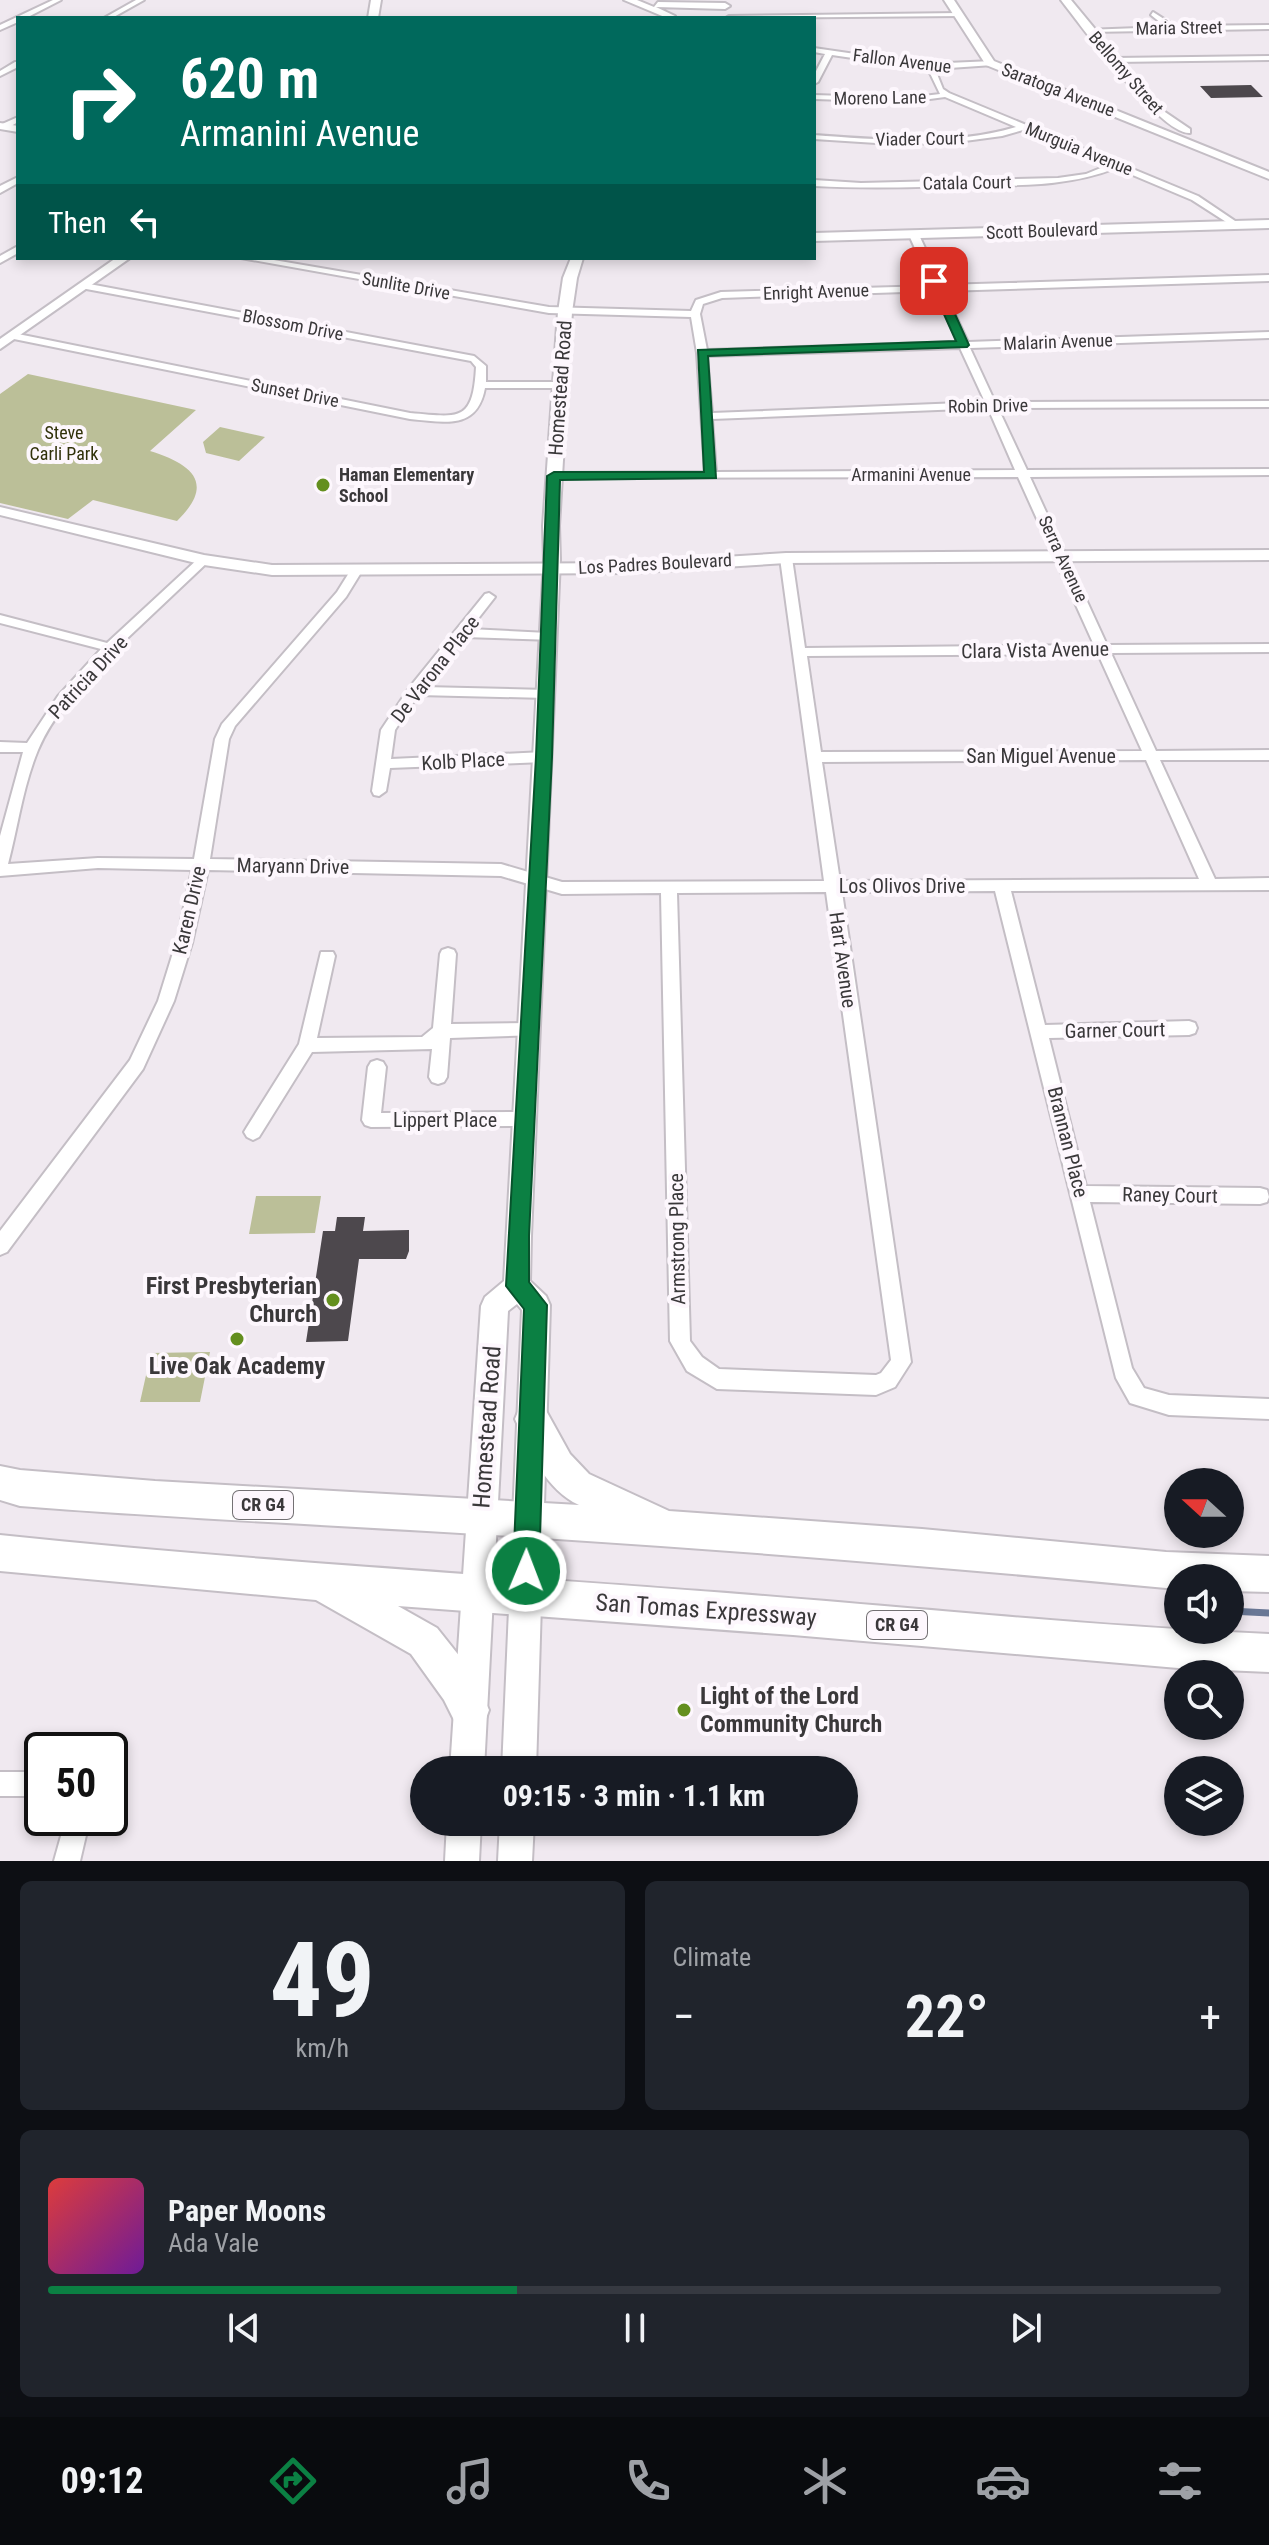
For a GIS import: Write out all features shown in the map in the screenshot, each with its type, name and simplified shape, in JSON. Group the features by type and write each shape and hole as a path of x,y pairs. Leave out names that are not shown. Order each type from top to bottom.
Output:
{"highway":[{"path":"532,1419 558,1466 577,1486 674,1530"},
{"name":"CR G4","path":"0,1483 20,1488 155,1499 527,1519 922,1547 1166,1570 1269,1574"},
{"name":"San Tomas Expressway","path":"0,1553 160,1571 323,1584 1178,1649 1269,1653"},
{"path":"323,1584 424,1641 458,1686 470,1710"}],"main road":[{"path":"629,0 668,12 724,3"},
{"path":"646,0 668,12 724,3"},
{"path":"949,0 990,63"},
{"name":"Bellomy Street","path":"1066,0 1158,112 1195,137 1269,168"},
{"path":"668,12 693,6"},
{"name":"Saratoga Avenue","path":"990,63 1269,176"},
{"name":"Saratoga Avenue","path":"1126,116 1147,119 1158,112"},
{"name":"Saratoga Avenue","path":"1148,126 1161,122 1174,124"},
{"name":"Scott Boulevard","path":"816,237 1269,224"},
{"path":"0,345 121,260"},
{"name":"Homestead Road","path":"468,1756 495,1306 517,1286 544,757 554,476 565,312 576,260"},
{"name":"Homestead Road","path":"517,1286 536,1305 519,1756"},
{"path":"462,1861 463,1836"},
{"path":"515,1861 516,1836"}],"street":[{"path":"26,16 58,0"},
{"path":"111,16 141,0"},
{"path":"1153,14 1173,28"},
{"path":"816,17 959,15"},
{"name":"Maria Street","path":"1089,30 1269,27"},
{"name":"Fallon Avenue","path":"816,50 931,67 966,68 990,63"},
{"path":"816,78 830,52"},
{"path":"1114,60 1269,58"},
{"path":"931,67 940,90 946,95"},
{"name":"Moreno Lane","path":"816,97 907,100 946,95"},
{"name":"Murguia Avenue","path":"946,95 1195,198 1237,225"},
{"name":"Viader Court","path":"816,137 861,140 976,138 1024,127"},
{"name":"Catala Court","path":"816,183 861,186 1058,181 1088,176 1116,165"},
{"name":"Serra Avenue","path":"914,235 1210,885"},
{"name":"Sunlite Drive","path":"258,260 565,312"},
{"name":"Enright Avenue","path":"695,314 699,302 721,295 1269,278"},
{"name":"Blossom Drive","path":"84,286 474,359 481,366 481,385"},
{"path":"565,312 695,314 702,353 711,476"},
{"name":"Malarin Avenue","path":"702,353 1269,335"},
{"name":"Sunset Drive","path":"13,336 410,416 465,415 476,409 481,385"},
{"path":"481,385 560,385"},
{"name":"Robin Drive","path":"707,416 993,405 1269,404"},
{"name":"Armanini Avenue","path":"554,476 1269,472"},
{"name":"Los Padres Boulevard","path":"0,511 204,560 272,570 552,569 786,558 1269,555"},
{"name":"Hart Avenue","path":"786,558 901,1362"},
{"name":"Patricia Drive","path":"0,868 32,748 51,713 204,560"},
{"name":"Karen Drive","path":"0,1246 137,1064 166,1001 184,943 201,865 222,739 229,724 342,594 356,571"},
{"name":"De Varona Place","path":"379,791 388,730 414,691 489,597"},
{"path":"0,619 113,648"},
{"path":"463,633 548,637"},
{"name":"Clara Vista Avenue","path":"801,652 1269,648"},
{"path":"414,691 546,694"},
{"path":"0,747 32,748"},
{"name":"San Miguel Avenue","path":"813,757 1269,755"},
{"name":"Kolb Place","path":"381,764 544,757"},
{"name":"Maryann Drive","path":"0,868 98,863 501,870 537,879"},
{"name":"Los Olivos Drive","path":"537,879 562,888 1269,884"},
{"name":"Brannan Place","path":"1002,886 1123,1371 1137,1396 1169,1405 1269,1409"},
{"name":"Armstrong Place","path":"669,887 680,1341 685,1354 705,1373 717,1379 876,1385 888,1380 901,1362"},
{"path":"438,1077 448,954"},
{"path":"253,1132 307,1045 327,956"},
{"name":"Garner Court","path":"1040,1032 1189,1028"},
{"path":"307,1045 426,1044 442,1031 531,1030"},
{"name":"Lippert Place","path":"377,1067 371,1120 526,1119"},
{"name":"Raney Court","path":"1081,1194 1260,1196"},
{"path":"0,1784 24,1784"},
{"path":"67,1861 73,1836"}],"green space":[{"name":"Steve Carli Park","path":"28,374 196,410 150,451 177,462 194,477 197,486 189,508 177,521 93,500 68,519 0,503 0,394"},
{"path":"220,427 265,437 239,461 206,453 203,442"},
{"path":"256,1196 321,1196 315,1233 249,1234"},
{"path":"210,1352 200,1402 140,1402 151,1353"}],"building":[{"path":"1251,85 1263,97 1211,98 1200,86"},
{"name":"First Presbyterian Church","path":"337,1217 365,1217 363,1231 409,1230 409,1251 406,1259 359,1259 348,1341 306,1342 323,1231 335,1231"}],"waterway":[{"path":"1244,1612 1269,1613"}],"place":[{"name":"Haman Elementary School","path":"323,485"},
{"name":"First Presbyterian Church","path":"333,1300"},
{"name":"Live Oak Academy","path":"237,1339"},
{"name":"Light of the Lord Community Church","path":"684,1710"}],"route":[{"path":"526,1571 536,1305 517,1286 518,1236 544,757 554,476 711,476 702,353 963,345 934,281"}]}
